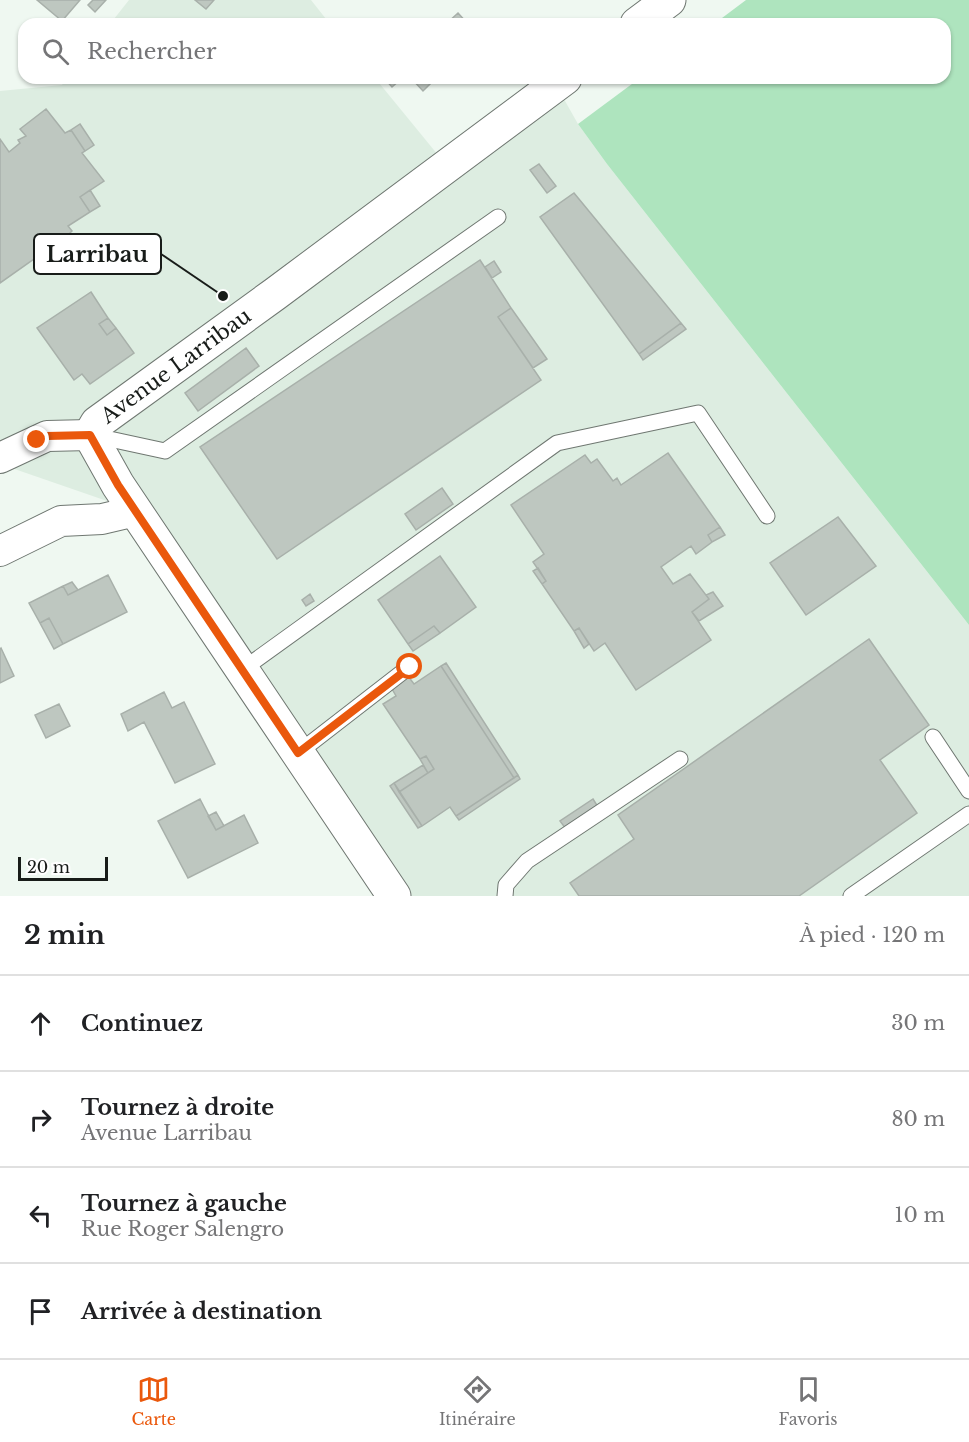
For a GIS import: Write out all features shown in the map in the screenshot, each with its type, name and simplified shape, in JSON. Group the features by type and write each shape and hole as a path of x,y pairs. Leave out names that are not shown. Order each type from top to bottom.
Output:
{"street":[{"path":"645,18 669,0"},
{"name":"Avenue Larribau","path":"394,896 112,475 90,435 97,423 557,84"},
{"path":"0,458 47,436 90,435"},
{"path":"0,551 61,521 102,519 136,511"}],"lane":[{"path":"90,435 165,451 498,217"},
{"path":"242,670 557,443 698,412 767,516"},
{"path":"298,753 410,667"},
{"path":"933,737 969,791"},
{"path":"505,896 506,885 527,861 680,759"},
{"path":"850,896 969,814"}],"shaded area":[{"path":"129,0 311,0 325,18 115,18"},
{"path":"380,84 447,166 556,85 578,124 607,164 969,625 969,896 394,896 136,511 0,464 0,91 62,85"}],"green space":[{"path":"746,0 969,0 969,625 578,124 632,84 951,84 951,18 722,18"}],"building":[{"path":"37,0 80,0 65,18 58,18"},
{"path":"93,0 106,0 95,12 88,5"},
{"path":"195,0 214,0 206,9"},
{"path":"458,13 463,18 453,18"},
{"path":"417,84 430,84 423,91"},
{"path":"46,109 65,133 71,130 85,151 82,153 104,181 80,197 90,212 68,226 72,231 68,235 0,283 0,139 9,152 20,143 18,140 26,136 20,129"},
{"path":"80,124 94,145 85,151 71,130"},
{"path":"539,164 556,186 547,193 530,170"},
{"path":"90,190 100,206 90,212 80,197"},
{"path":"574,193 681,323 639,354 540,217"},
{"path":"480,260 511,308 498,317 541,380 277,559 200,447"},
{"path":"494,261 501,272 492,278 485,267"},
{"path":"91,292 108,318 99,324 107,335 116,328 134,353 90,384 82,374 74,380 37,328"},
{"path":"511,308 547,359 533,368 498,317"},
{"path":"108,318 116,328 107,335 99,324"},
{"path":"681,323 686,329 643,360 639,354"},
{"path":"246,348 259,366 198,411 185,393"},
{"path":"668,453 720,527 708,535 712,542 696,554 691,546 661,567 673,584 690,574 709,599 692,612 711,640 636,690 605,643 594,651 579,628 574,631 542,584 546,581 533,562 544,554 511,505 585,455 591,463 597,459 613,481 617,478 621,485"},
{"path":"442,488 453,504 416,530 405,514"},
{"path":"838,517 876,566 806,615 770,563"},
{"path":"720,527 725,535 712,542 708,535"},
{"path":"440,556 476,607 440,633 434,626 408,644 378,600"},
{"path":"538,568 546,581 542,584 533,571"},
{"path":"108,575 127,612 63,644 49,618 40,623 29,603 63,586 68,595"},
{"path":"72,582 78,590 68,595 63,586"},
{"path":"713,592 723,606 699,621 692,612 709,599 706,595"},
{"path":"310,594 314,601 306,606 302,600"},
{"path":"49,618 63,644 54,649 40,623"},
{"path":"434,626 440,633 413,651 408,644"},
{"path":"579,628 589,644 584,648 574,631"},
{"path":"869,639 929,725 880,760 917,813 799,896 579,896 570,883 634,839 618,815"},
{"path":"0,649 14,676 0,683"},
{"path":"446,663 518,775 514,778 441,666"},
{"path":"441,666 514,778 456,816 450,807 422,826 399,792 434,769 426,756 420,759 383,704 396,696 391,687 408,676 414,684"},
{"path":"164,692 172,708 184,702 215,764 175,783 144,722 128,731 121,714"},
{"path":"59,704 70,726 46,738 35,715"},
{"path":"426,756 434,769 428,773 420,759"},
{"path":"423,765 428,773 399,792 394,783"},
{"path":"518,775 520,779 459,820 456,816"},
{"path":"394,783 422,826 418,828 390,786"},
{"path":"200,799 216,830 244,815 258,843 188,878 158,821"},
{"path":"593,799 598,807 566,829 560,821"},
{"path":"216,812 224,826 216,830 208,816"}],"place":[{"name":"Larribau","path":"223,296"}],"route":[{"path":"37,440 47,436 90,435 118,485 298,753 410,667"}]}
